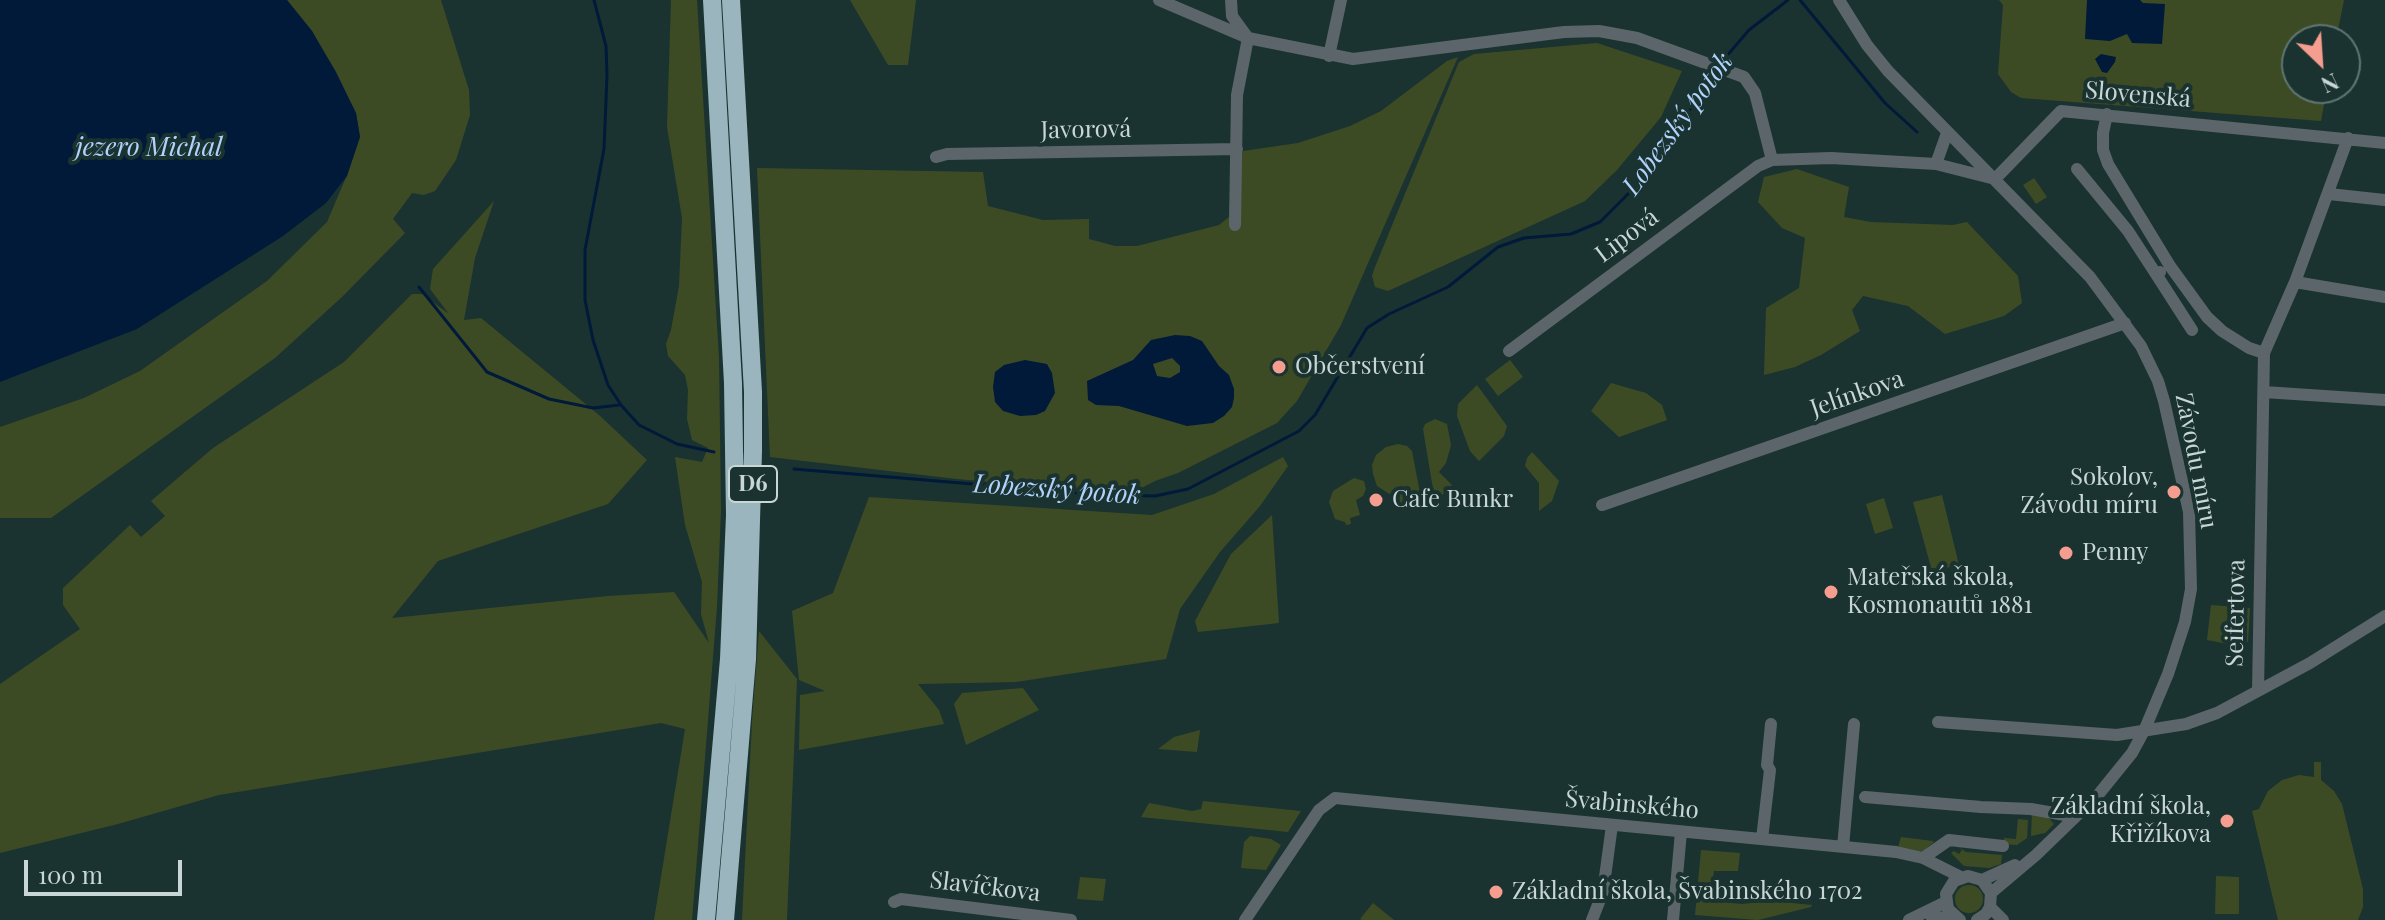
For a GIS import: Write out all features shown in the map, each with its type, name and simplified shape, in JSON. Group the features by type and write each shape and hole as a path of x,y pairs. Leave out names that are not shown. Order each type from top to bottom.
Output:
{"highway":[{"name":"D6","path":"706,920 729,659 735,515 733,383 712,0"},
{"name":"D6","path":"725,920 747,659 753,451 752,362 731,0"}],"street":[{"path":"1159,0 1248,38 1353,59 1564,32 1599,31 1637,38 1744,77 1755,93 1772,160 1831,158 1936,164 1995,179"},
{"path":"1231,0 1232,16 1248,38 1237,95 1235,225"},
{"path":"1329,56 1341,0"},
{"name":"Závodu míru","path":"1839,0 1867,45 1888,71 2090,277 2141,346 2158,381 2189,512 2191,589 2185,622 2144,731 2117,772 2071,821 1991,893"},
{"name":"Slovenská","path":"1995,179 2061,111 2385,143"},
{"path":"2107,114 2103,150 2108,164 2170,266 2207,317 2222,331 2249,348 2264,353"},
{"path":"1936,164 1947,133"},
{"name":"Seifertova","path":"2258,691 2264,353 2295,282 2348,138"},
{"name":"Javorová","path":"936,157 947,154 1237,149"},
{"name":"Lipová","path":"1509,351 1758,166 1772,160"},
{"path":"2077,169 2128,231 2192,330"},
{"path":"2329,194 2385,200"},
{"path":"2156,274 2170,266"},
{"path":"2295,282 2385,297"},
{"name":"Jelínkova","path":"1602,505 2125,323"},
{"path":"2264,392 2385,400"},
{"path":"1938,722 2117,735 2186,724 2217,713 2310,663 2385,616"},
{"path":"1762,839 1770,770 1767,765 1771,724"},
{"path":"1843,847 1854,724"},
{"path":"1865,797 2031,809 2065,815 2071,821"},
{"name":"Švabinského","path":"1245,920 1319,810 1335,798 1896,852 1923,858 1961,877 1982,880"},
{"path":"1592,920 1603,892 1612,825"},
{"path":"1673,920 1681,832"},
{"path":"1949,887 1923,858 1949,840 2003,846"},
{"name":"Závodu míru","path":"1982,880 2036,855"},
{"path":"1932,920 1956,918 1946,902 1949,887 1961,877"},
{"path":"1980,920 1990,907 1991,893 1982,880"},
{"name":"Slavíčkova","path":"894,902 901,899 1071,920"},
{"path":"1909,920 1946,902"},
{"path":"1990,907 2003,920"}],"green space":[{"path":"287,0 441,0 469,90 470,115 456,160 435,191 424,195 412,193 393,219 405,233 342,297 275,358 51,518 0,518 0,427 84,398 140,371 267,281 327,222 360,137 356,113 312,31"},
{"path":"671,0 697,0 719,358 721,511 717,607 692,920 654,920 685,729 661,723 219,795 0,853 0,684 80,629 63,605 63,588 130,525 141,537 165,516 151,501 213,448 344,362 412,294 422,294 449,314 430,289 433,269 494,201 475,258 464,320 481,318 599,415 647,460 608,504 438,561 392,618 674,592 709,643 701,614 702,582 685,525 675,457 702,462 708,448 692,440 687,419 685,375 668,356 666,344 679,286 682,218 667,127"},
{"path":"850,0 916,0 908,65 888,65"},
{"path":"1999,0 2344,0 2339,24 2281,24 2281,104 2324,104 2321,121 2021,98 2011,92 1998,74 2003,5"},
{"path":"1597,43 1682,71 1661,117 1617,170 1585,201 1388,291 1375,287 1372,276 1375,267 1459,62 1474,54"},
{"path":"1458,57 1341,325 1297,401 1277,423 1136,491 1105,492 957,479 770,457 757,168 983,172 988,206 1043,220 1089,219 1089,239 1115,246 1137,246 1219,225 1229,217 1232,158 1243,151 1298,143 1350,126 1381,111 1447,61"},
{"path":"1797,169 1849,187 1844,217 1871,222 1953,225 1967,222 2018,276 2022,303 2004,316 1945,334 1908,306 1863,296 1852,310 1860,331 1795,367 1764,375 1766,308 1799,288 1805,238 1782,228 1758,202 1764,177"},
{"path":"2034,178 2047,197 2036,204 2023,185"},
{"path":"1510,360 1523,377 1498,396 1485,379"},
{"path":"1611,383 1646,393 1662,405 1667,420 1619,437 1591,411"},
{"path":"1477,385 1507,426 1504,436 1479,461 1470,451 1457,416 1458,404"},
{"path":"1435,419 1447,424 1451,445 1446,463 1439,472 1452,485 1439,498 1434,495 1423,429 1425,424"},
{"path":"1398,444 1412,451 1420,493 1418,504 1407,510 1405,504 1395,506 1391,495 1377,486 1373,474 1376,455 1386,447"},
{"path":"1532,452 1559,481 1552,501 1539,511 1539,483 1525,466"},
{"path":"1283,457 1288,466 1260,506 1220,552 1180,609 1166,659 1016,682 918,684 939,710 944,724 799,750 800,695 825,691 799,680 792,611 833,593 869,497 1152,515 1214,494"},
{"path":"1354,478 1364,481 1366,489 1363,496 1356,500 1360,515 1350,518 1351,524 1346,525 1335,519 1329,502 1333,491"},
{"path":"1942,495 1959,565 1932,571 1913,502"},
{"path":"1884,498 1893,528 1875,534 1866,504"},
{"path":"1272,515 1279,623 1198,632 1195,621 1231,554"},
{"path":"2211,605 2250,608 2248,642 2228,644 2207,640"},
{"path":"759,631 797,679 787,920 742,920"},
{"path":"1023,688 1039,710 966,745 954,704 962,693"},
{"path":"1200,730 1197,752 1158,749 1174,737"},
{"path":"2314,762 2321,762 2321,780 2334,791 2342,804 2363,889 2363,907 2358,920 2278,920 2252,811 2259,809 2268,791 2282,780 2299,775 2314,777"},
{"path":"1203,801 1301,811 1288,832 1141,817 1149,803 1192,811 1201,809"},
{"path":"2032,812 2046,815 2054,824 2045,833 2031,836"},
{"path":"2018,819 2028,820 2027,838 2017,845 2003,844 2004,838 2016,839"},
{"path":"1250,836 1271,839 1281,845 1266,870 1241,868 1244,842"},
{"path":"1901,837 1934,842 1923,851 1918,851 1898,847"},
{"path":"1957,846 1966,852 2002,855 2001,864 1989,868 1964,866 1951,853 1959,854 1962,850"},
{"path":"1701,850 1740,853 1738,871 1714,871 1710,901 1742,904 1771,901 1811,907 1758,920 1695,915"},
{"path":"2216,876 2239,877 2239,914 2215,914"},
{"path":"1080,877 1106,879 1103,901 1077,899"},
{"path":"1969,885 1979,889 1983,899 1979,909 1969,913 1959,909 1955,899 1959,889"},
{"path":"1373,903 1394,920 1360,919"}],"water":[{"name":"jezero Michal","path":"0,0 287,0 312,31 356,113 360,137 347,176 326,203 283,236 137,329 0,382"},
{"path":"2087,0 2140,0 2143,3 2165,4 2162,44 2132,43 2127,34 2110,41 2085,39"},
{"path":"2101,54 2116,57 2107,73 2102,72 2095,59"},
{"path":"1175,335 1202,341 1229,375 1234,389 1232,407 1224,416 1213,423 1187,426 1119,406 1096,405 1088,400 1087,381 1133,360 1151,340","holes":["1172,358 1180,366 1180,372 1170,378 1157,376 1153,364"]},
{"path":"1025,360 1047,364 1052,373 1055,393 1045,411 1020,416 1003,411 995,402 993,387 995,372 1004,365"}],"waterway":[{"name":"Lobezský potok","path":"594,0 606,46 607,75 604,149 585,250 585,300 593,340 608,385 639,425 677,444 714,452"},
{"name":"Lobezský potok","path":"1719,65 1749,30 1788,0"},
{"path":"1800,0 1885,103 1917,132"},
{"name":"Lobezský potok","path":"794,469 1104,495 1155,496 1188,489 1299,431 1315,415 1367,328 1389,314 1448,287 1498,247 1524,238 1571,234 1600,222 1643,179 1715,72"},
{"path":"419,287 487,372 549,399 593,408 620,405"}],"place":[{"name":"Občerstvení","path":"1279,367"},
{"name":"Sokolov, Závodu míru","path":"2174,492"},
{"name":"Cafe Bunkr","path":"1376,500"},
{"name":"Penny","path":"2066,553"},
{"name":"Mateřská škola, Kosmonautů 1881","path":"1831,592"},
{"name":"Základní škola, Křižíkova","path":"2227,821"},
{"name":"Základní škola, Švabinského 1702","path":"1496,892"}]}
